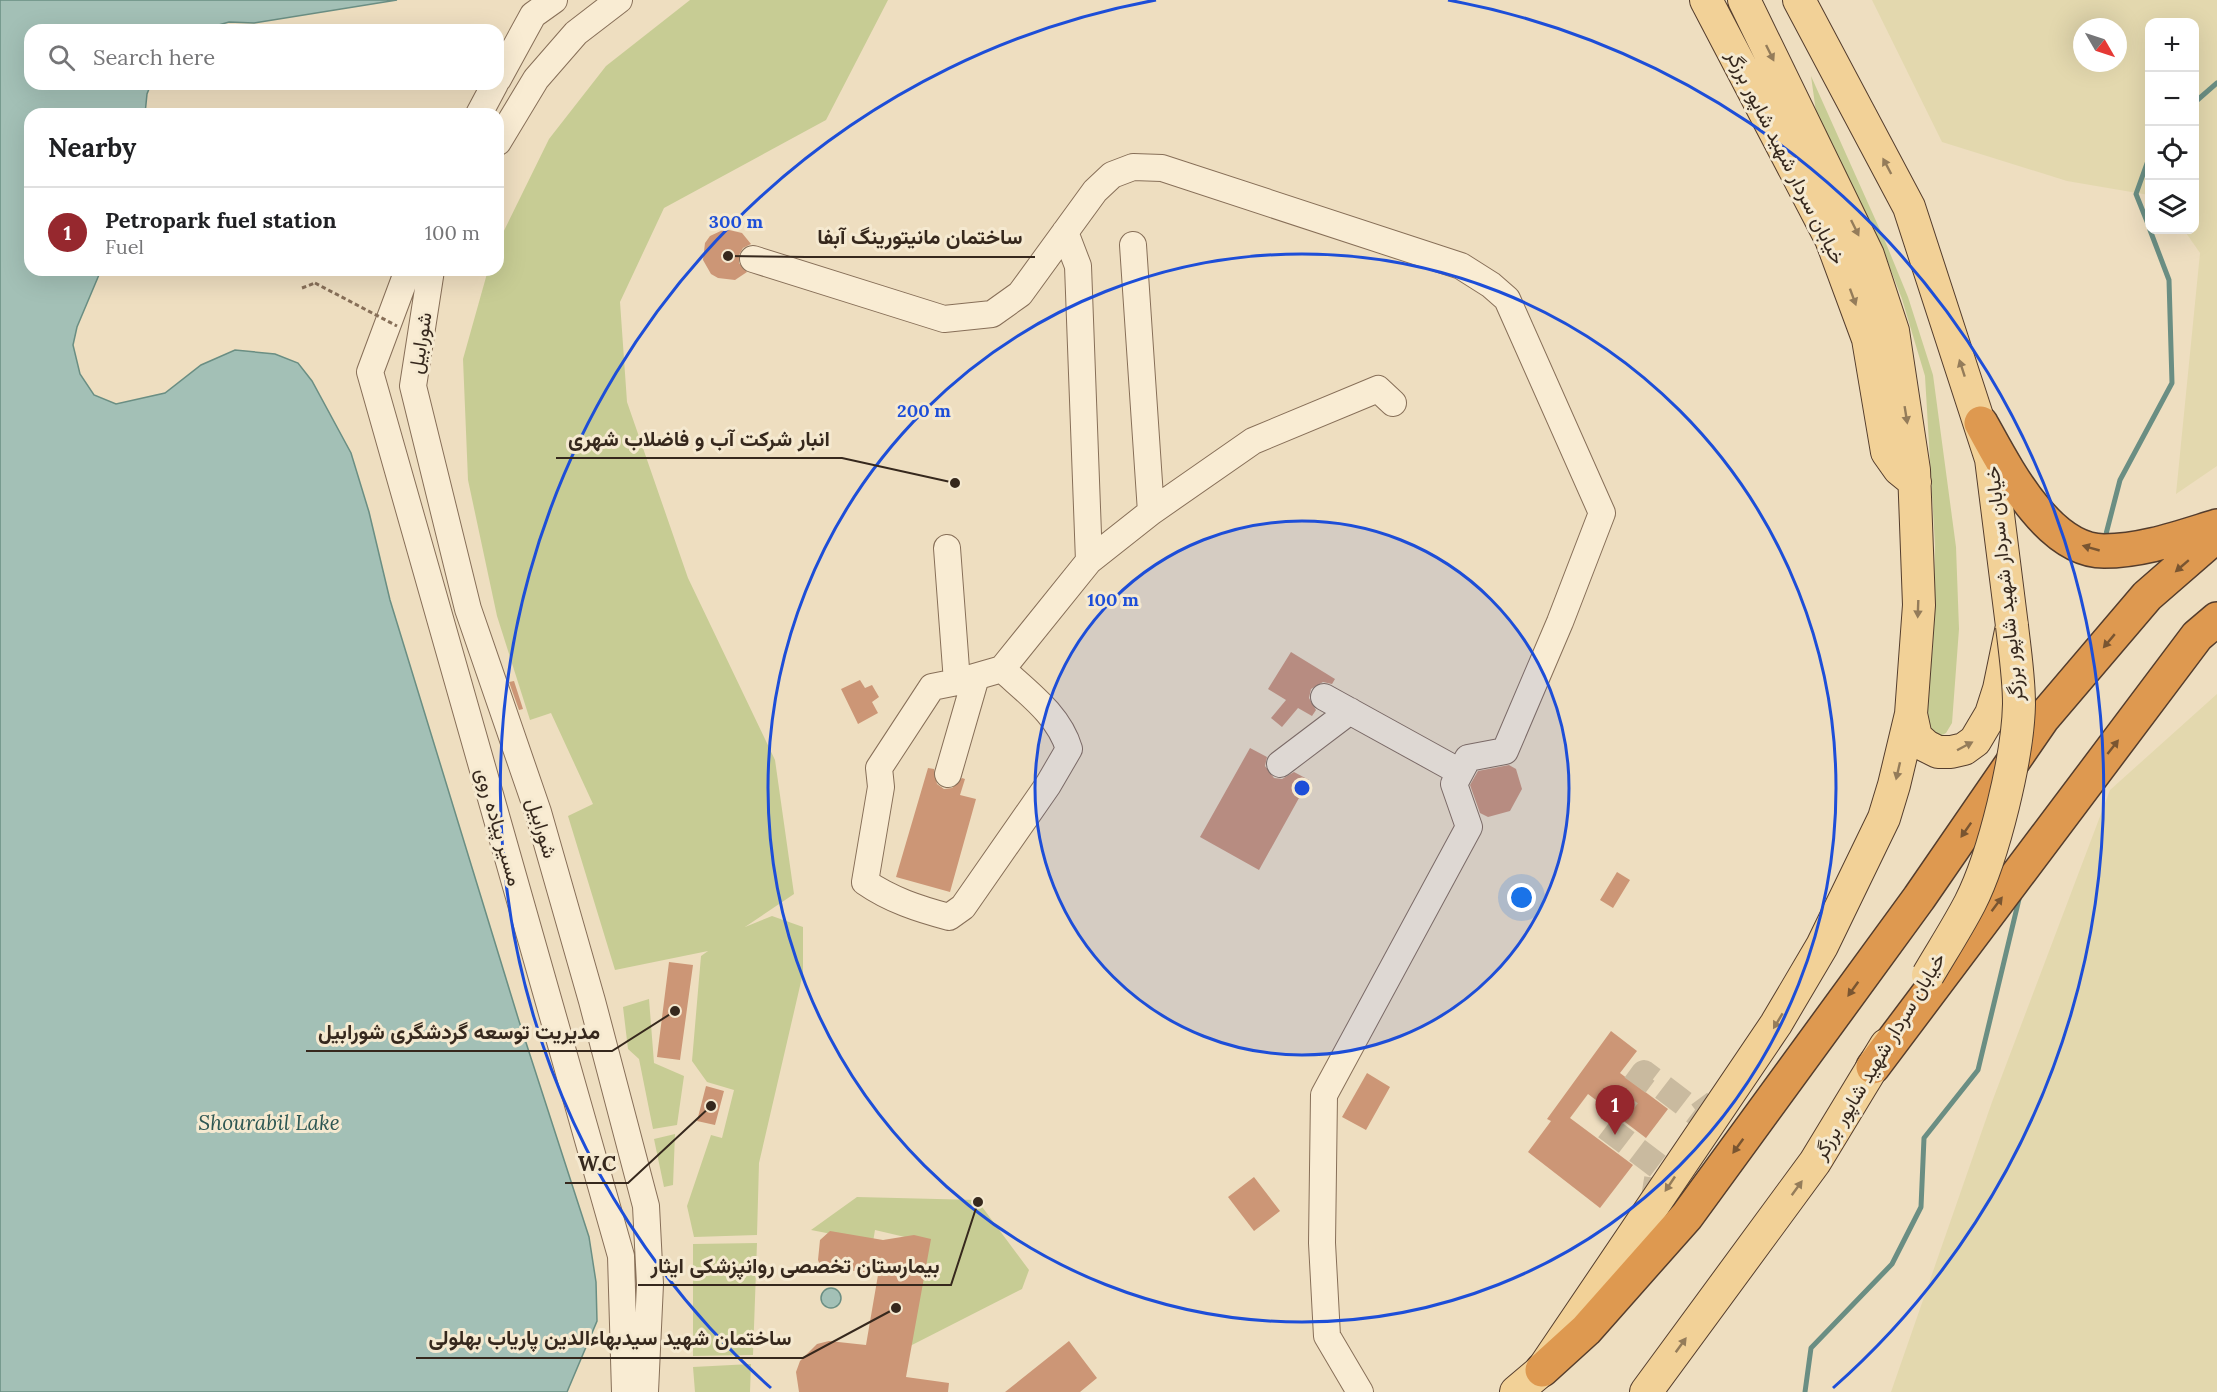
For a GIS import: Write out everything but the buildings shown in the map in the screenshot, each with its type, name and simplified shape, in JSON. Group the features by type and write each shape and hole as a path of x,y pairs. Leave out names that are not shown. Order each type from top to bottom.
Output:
{"highway":[{"path":"1981,423 2020,492 2073,543 2103,551 2149,546 2217,526"},
{"path":"1542,1370 1587,1330 1687,1216 1919,898 2043,718 2147,596 2217,535"},
{"path":"1873,1067 2197,636 2217,619"}],"main road":[{"name":"خیابان سردار شهید شاپور برزگر","path":"1706,0 1831,239 1868,339 1887,452 1899,470 1915,482"},
{"name":"خیابان سردار شهید شاپور برزگر","path":"1516,1392 1542,1370 1757,1053 1822,946 1884,818 1911,714 1919,605 1915,482 1893,331 1868,255 1744,0"},
{"name":"خیابان سردار شهید شاپور برزگر","path":"1646,1392 1815,1162 1970,903 1992,843 2010,770 2019,704 2012,626 1991,459 1981,423 1909,207 1799,0"},
{"path":"1911,714 1916,737 1926,746 1938,752 1964,749 1974,741 1991,714 2012,626"}],"street":[{"path":"504,68 533,15 554,0"},
{"path":"504,132 536,79 576,33 619,0"},
{"path":"482,108 492,90"},
{"path":"753,259 944,319 992,314 1020,294 1095,191 1112,175 1133,167 1162,168 1461,266 1507,299 1602,513 1560,622 1505,751 1468,758 1454,784 1469,827 1324,1095 1322,1242 1327,1336 1360,1392"},
{"path":"1065,232 1078,266 1089,561"},
{"path":"1133,245 1151,512"},
{"name":"مسیر پیاده روی","path":"406,276 370,372 621,1256 625,1392"},
{"name":"شورابیل","path":"430,276 413,386 468,609 538,813 592,1001 646,1206 650,1284 645,1392"},
{"path":"1002,669 1045,708 1064,732 1069,749 1048,785 963,907 949,916 920,909 883,895 865,882 881,787 879,768 932,687 1002,669 1089,561 1151,512 1252,441 1378,389 1393,403"},
{"path":"947,548 967,679 948,774"},
{"path":"1324,697 1460,772"},
{"path":"1280,764 1350,711"}],"path":[{"path":"302,288 315,283 397,326"}],"shaded area":[{"path":"1872,0 2217,0 2217,466 2176,494 2200,253 2187,234 2199,234 2199,18 2145,18 2145,194 2067,181 1942,142"},
{"path":"2217,694 2217,1392 1891,1392 1992,1102 2110,790"}],"green space":[{"path":"690,0 888,0 826,120 664,208 620,302 627,402 688,578 775,760 794,894 745,927 772,916 803,927 803,973 759,1163 757,1235 694,1237 687,1206 711,1135 722,1138 734,1090 707,1082 692,1061 701,956 708,951 615,970 568,816 593,804 551,713 530,720 497,616 468,480 463,359 486,276 504,276 504,231 549,139 606,66"},
{"path":"1811,76 1908,297 1933,375 1956,547 1959,629 1952,723 1946,733 1937,738 1928,735 1924,717 1933,646 1935,545 1925,376 1902,299 1880,242 1816,112"},
{"path":"649,999 654,1063 684,1076 677,1125 653,1129 639,1059 628,1049 623,1007"},
{"path":"675,1134 673,1185 664,1187 654,1139"},
{"path":"857,1197 977,1200 1029,1270 1022,1289 910,1346 922,1241 875,1230 873,1242 811,1230"},
{"path":"757,1243 753,1355 693,1356 693,1244"},
{"path":"751,1364 750,1392 695,1392 693,1367"}],"water":[{"name":"Shourabil Lake","path":"0,0 397,0 254,23 24,24 24,90 149,90 146,108 24,108 24,276 98,276 77,327 73,345 80,374 94,395 116,404 165,393 201,365 235,350 275,354 298,363 312,381 351,453 369,512 390,600 519,1021 589,1237 596,1282 597,1321 567,1392 0,1392"},
{"path":"831,1288 838,1291 841,1298 838,1305 831,1308 824,1305 821,1298 824,1291"}],"waterway":[{"path":"2199,99 2217,83"},
{"path":"2145,169 2136,194 2145,216"},
{"path":"2106,534 2120,480 2172,383 2169,280 2152,234"},
{"path":"1805,1392 1811,1348 1892,1264 1921,1207 1924,1138 1978,1070 2020,895"}],"tunnel":[{"path":"1653,1204 1659,1167 1605,1126 1644,1073 1699,1115 1725,1096"}],"place":[{"name":"ساختمان مانیتورینگ آبفا","path":"728,256"},
{"name":"انبار شرکت آب و فاضلاب شهری","path":"955,483"},
{"name":"مدیریت توسعه گردشگری شورابیل","path":"675,1011"},
{"name":"W.C","path":"711,1106"},
{"name":"Petropark fuel station","path":"1615,1135"},
{"name":"بیمارستان تخصصی روانپزشکی ایثار","path":"978,1202"},
{"name":"ساختمان شهید سیدبهاءالدین پاریاب بهلولی","path":"896,1308"}]}
